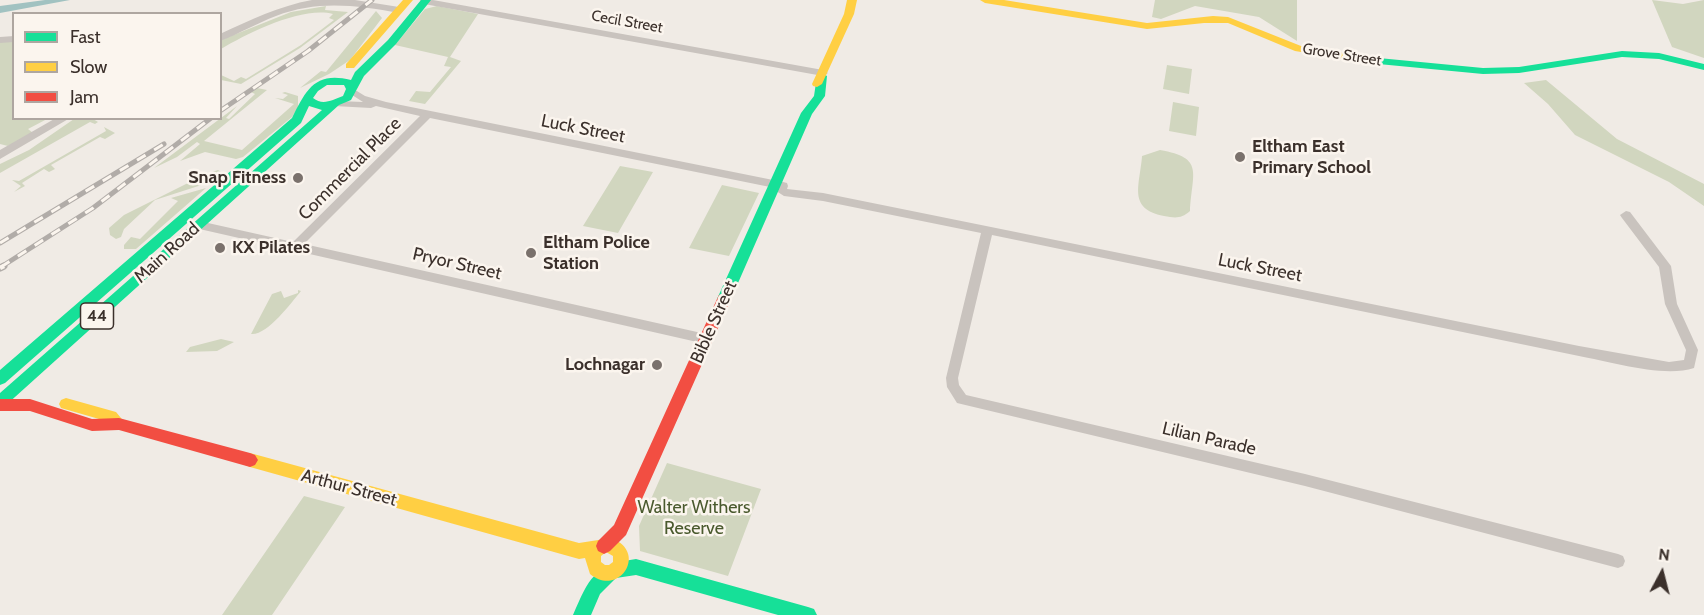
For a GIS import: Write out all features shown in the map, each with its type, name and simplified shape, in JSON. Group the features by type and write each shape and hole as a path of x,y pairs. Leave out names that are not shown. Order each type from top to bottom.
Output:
{"street":[{"name":"Bible Street","path":"602,547 620,530 807,113 819,96 822,75 850,7 859,0"},
{"name":"Grove Street","path":"985,0 1147,26 1173,26 1220,19 1236,22 1268,38 1298,48 1398,63 1506,72 1603,56 1634,54 1674,59 1704,68"},
{"name":"Cecil Street","path":"222,37 276,14 316,2 414,4 822,75"},
{"name":"44","path":"307,99 311,90 351,66 414,4"},
{"name":"44","path":"336,104 352,90 362,70 392,42 414,4"},
{"path":"321,84 344,81 352,90"},
{"name":"Luck Street","path":"352,90 362,98 384,105 775,186 784,192 823,197 1579,351 1670,367 1690,364 1692,350 1671,304 1665,266 1626,215"},
{"path":"307,99 314,106 336,104"},
{"name":"Main Road","path":"0,379 297,120 304,110 307,99"},
{"name":"Luck Street","path":"336,104 384,105"},
{"name":"Main Road","path":"0,403 7,390 180,242 336,104"},
{"name":"Commercial Place","path":"296,246 428,114"},
{"path":"0,155 61,120"},
{"path":"235,192 236,171"},
{"name":"Pryor Street","path":"199,225 706,339"},
{"name":"Lilian Parade","path":"987,231 952,378 953,387 963,399 1305,480 1618,561"},
{"path":"134,261 180,242"},
{"name":"Arthur Street","path":"7,390 111,416 119,424"},
{"name":"Arthur Street","path":"0,403 19,403 101,426 119,424 579,551 602,547"},
{"name":"Bible Street","path":"620,530 621,553"},
{"path":"594,588 594,555 602,547 613,545 636,567"},
{"name":"Arthur Street","path":"579,551 593,566"},
{"path":"582,615 594,588 620,564 621,553"},
{"path":"593,566 601,572 636,567 808,615"}],"green space":[{"path":"1155,0 1297,0 1297,41 1259,17 1195,6 1161,19 1152,17"},
{"path":"1652,0 1683,4 1704,0 1704,58 1672,47"},
{"path":"326,6 325,10 348,12 300,48 241,84 222,80 222,75 234,81 241,77 246,79 301,45 334,20 329,18 333,14 320,13 291,17 260,29 222,48 222,40 291,12"},
{"path":"437,6 478,14 450,57 461,61 425,104 409,101 416,91 430,92 451,67 444,66 448,57 395,45 425,9"},
{"path":"376,11 382,18 350,60 329,74 300,88 321,71 326,72"},
{"path":"12,41 12,120 45,120 28,129 33,133 8,146 0,144 0,42"},
{"path":"1167,65 1192,69 1189,94 1163,89"},
{"path":"1546,80 1617,139 1704,184 1704,206 1669,182 1575,135 1548,104 1524,83"},
{"path":"257,88 267,90 204,141 242,150 294,104 275,98 283,99 288,95 282,93 285,92 298,96 298,107 292,117 243,157 236,159 205,152 180,161 200,144 197,142 177,157 154,168 218,120 222,120 222,117 237,106 226,118 229,119 255,94 251,92"},
{"path":"1173,102 1199,107 1196,136 1169,131"},
{"path":"73,120 98,122 95,124 90,122 0,173 0,164 29,150"},
{"path":"104,127 115,133 105,139 100,137 51,165 55,169 49,172 44,169 22,183 25,186 14,192 21,186 12,180 19,181 106,131"},
{"path":"1160,150 1184,157 1193,169 1190,211 1181,217 1152,213 1140,202 1138,186 1142,156"},
{"path":"620,166 653,172 618,233 583,226"},
{"path":"218,170 223,173 214,181 155,200 124,229 121,237 116,239 110,235 109,228 124,215 206,174"},
{"path":"722,185 759,193 729,256 689,248"},
{"path":"206,188 136,249 124,249 124,245 131,237 140,239 178,201 171,198"},
{"path":"298,290 301,291 271,324 264,330 251,334 272,294 281,291 284,298 298,293"},
{"path":"221,339 234,342 217,351 186,352 190,347"},
{"name":"Walter Withers Reserve","path":"667,463 761,489 728,576 640,551 639,526"},
{"path":"304,496 345,507 272,615 222,615"}],"water":[{"path":"45,0 70,0 0,13 0,6"}],"railway":[{"path":"222,110 308,51 372,0"},
{"path":"1,267 93,208 208,120"},
{"path":"0,243 164,144"},
{"path":"0,268 4,266"}],"traffic: fast":[{"path":"352,89 347,82 323,83 318,85 307,99 321,106 347,98 359,74 392,42 426,0"},
{"path":"1368,60 1483,71 1519,70 1622,54 1659,56 1704,67"},
{"path":"724,299 807,113 819,96 822,76"},
{"path":"0,379 297,120 307,99"},
{"path":"0,402 334,105"},
{"path":"615,570 636,567 808,615"},
{"path":"582,615 594,588 610,572"}],"traffic: slow":[{"path":"350,66 408,0"},
{"path":"817,84 849,14 852,0"},
{"path":"985,0 1147,26 1213,19 1228,20 1299,48 1368,60"},
{"path":"66,404 111,416 119,424"},
{"path":"250,460 579,551 600,548"},
{"path":"607,545 617,549 621,559 617,569 607,573 597,569 593,559 597,549 607,545"}],"traffic: jam":[{"path":"604,546 620,530 724,299"},
{"path":"0,405 30,405 92,425 119,424 250,460"}],"place":[{"name":"Eltham East Primary School","path":"1240,157"},
{"name":"Snap Fitness","path":"298,178"},
{"name":"KX Pilates","path":"220,248"},
{"name":"Eltham Police Station","path":"531,253"},
{"name":"Lochnagar","path":"657,365"}]}
